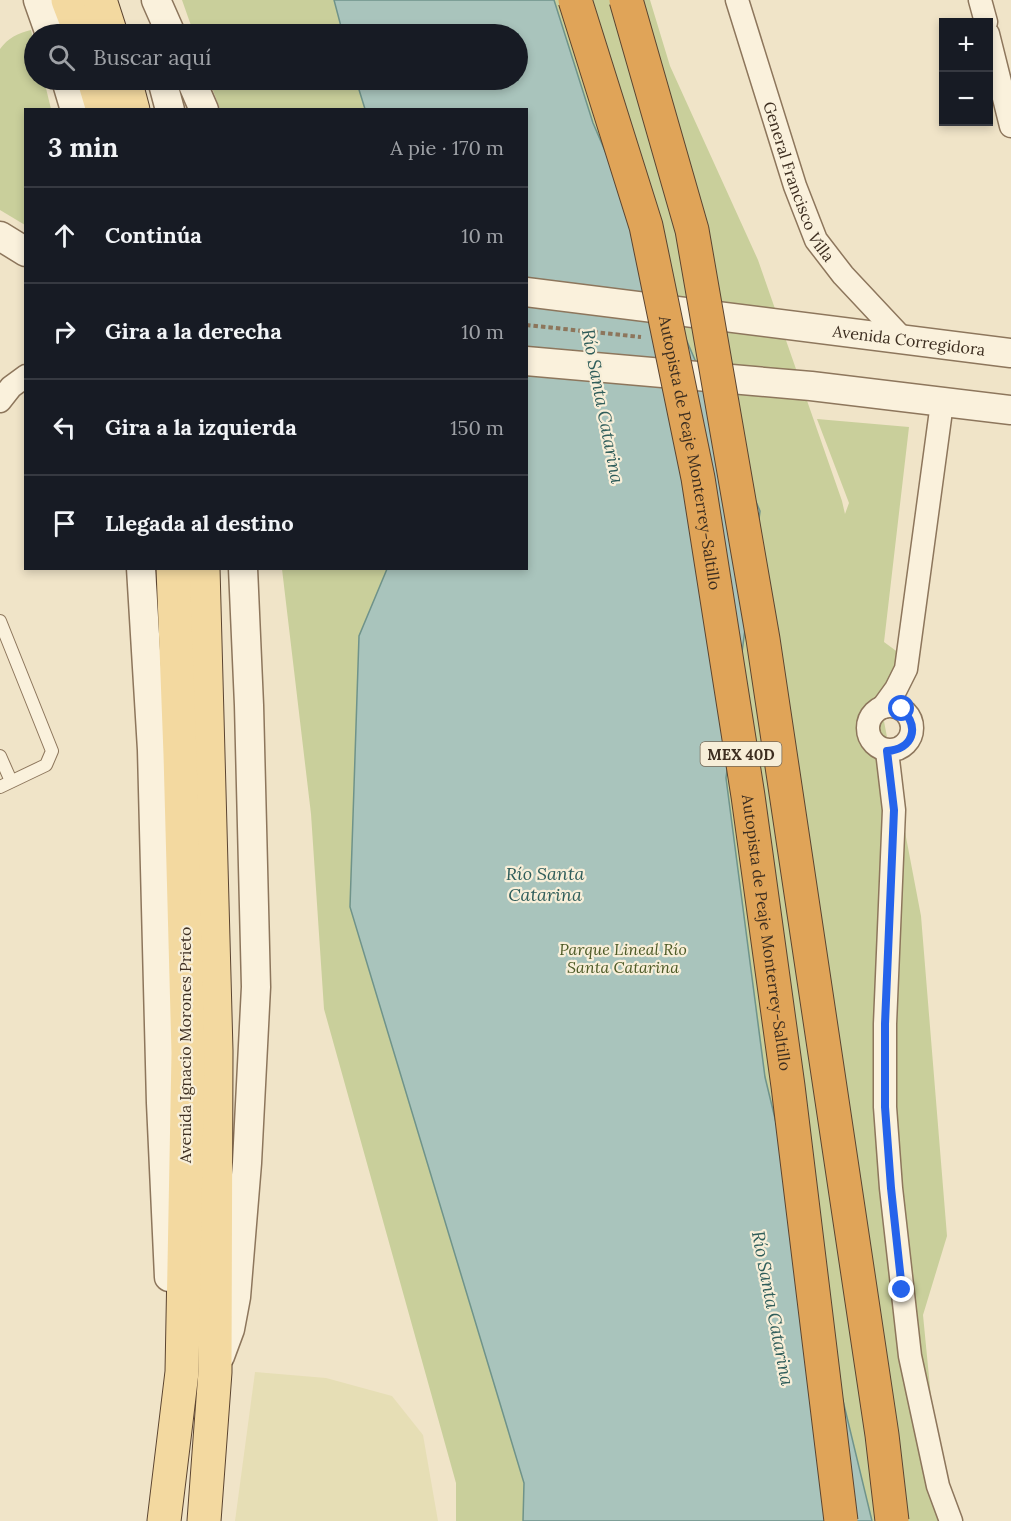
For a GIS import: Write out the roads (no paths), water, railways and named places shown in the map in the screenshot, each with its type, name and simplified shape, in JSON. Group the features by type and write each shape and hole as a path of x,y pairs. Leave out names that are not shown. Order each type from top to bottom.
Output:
{"highway":[{"name":"Autopista de Peaje Monterrey-Saltillo","path":"575,0 646,226 698,478 748,796 787,1075 841,1521"},
{"name":"MEX 40D","path":"626,0 692,230 751,569 830,1074 882,1435 892,1521"}],"main road":[{"path":"68,0 77,24"},
{"path":"100,0 108,24"},
{"path":"97,90 103,108"},
{"path":"128,90 132,108"},
{"name":"Avenida Ignacio Morones Prieto","path":"173,570 180,754 202,1052 214,1372 204,1521"},
{"name":"Avenida Ignacio Morones Prieto","path":"164,1521 182,1372 202,1052 202,570"}],"street":[{"path":"38,0 46,24"},
{"path":"141,0 148,24"},
{"path":"156,0 167,24"},
{"name":"General Francisco Villa","path":"737,0 795,186 816,240 843,275 902,339"},
{"path":"980,0 985,18"},
{"path":"993,54 1011,126"},
{"path":"69,90 74,108"},
{"path":"165,90 169,108"},
{"path":"196,90 203,108"},
{"path":"0,236 24,251"},
{"name":"Avenida Corregidora","path":"528,291 1011,353"},
{"path":"528,361 811,386 1011,410"},
{"path":"0,401 11,387 24,377"},
{"path":"882,707 892,706 902,709 909,716 912,726 911,736 905,745 897,750 887,751 877,747 870,740 867,731 868,720 896,689 906,669 942,403"},
{"path":"141,570 152,750 161,1102 170,1292 182,1372"},
{"name":"Avenida Ignacio Morones Prieto","path":"214,1372 230,1329 236,1297 247,1163 256,987 243,570"},
{"path":"887,751 894,810 885,1024 885,1107 891,1188 910,1356 938,1486 951,1521"}],"lane":[{"path":"0,621 52,751 46,765 6,784 0,756"}],"water":[{"name":"Río Santa Catarina","path":"334,0 554,0 593,123 760,511 726,778 765,1077 872,1521 523,1521 524,1483 350,907 359,636 387,570 528,570 528,108 365,108 359,90 528,90 528,24 340,24"}],"park label":[{"name":"Parque Lineal Río Santa Catarina","path":"623,958"}]}
